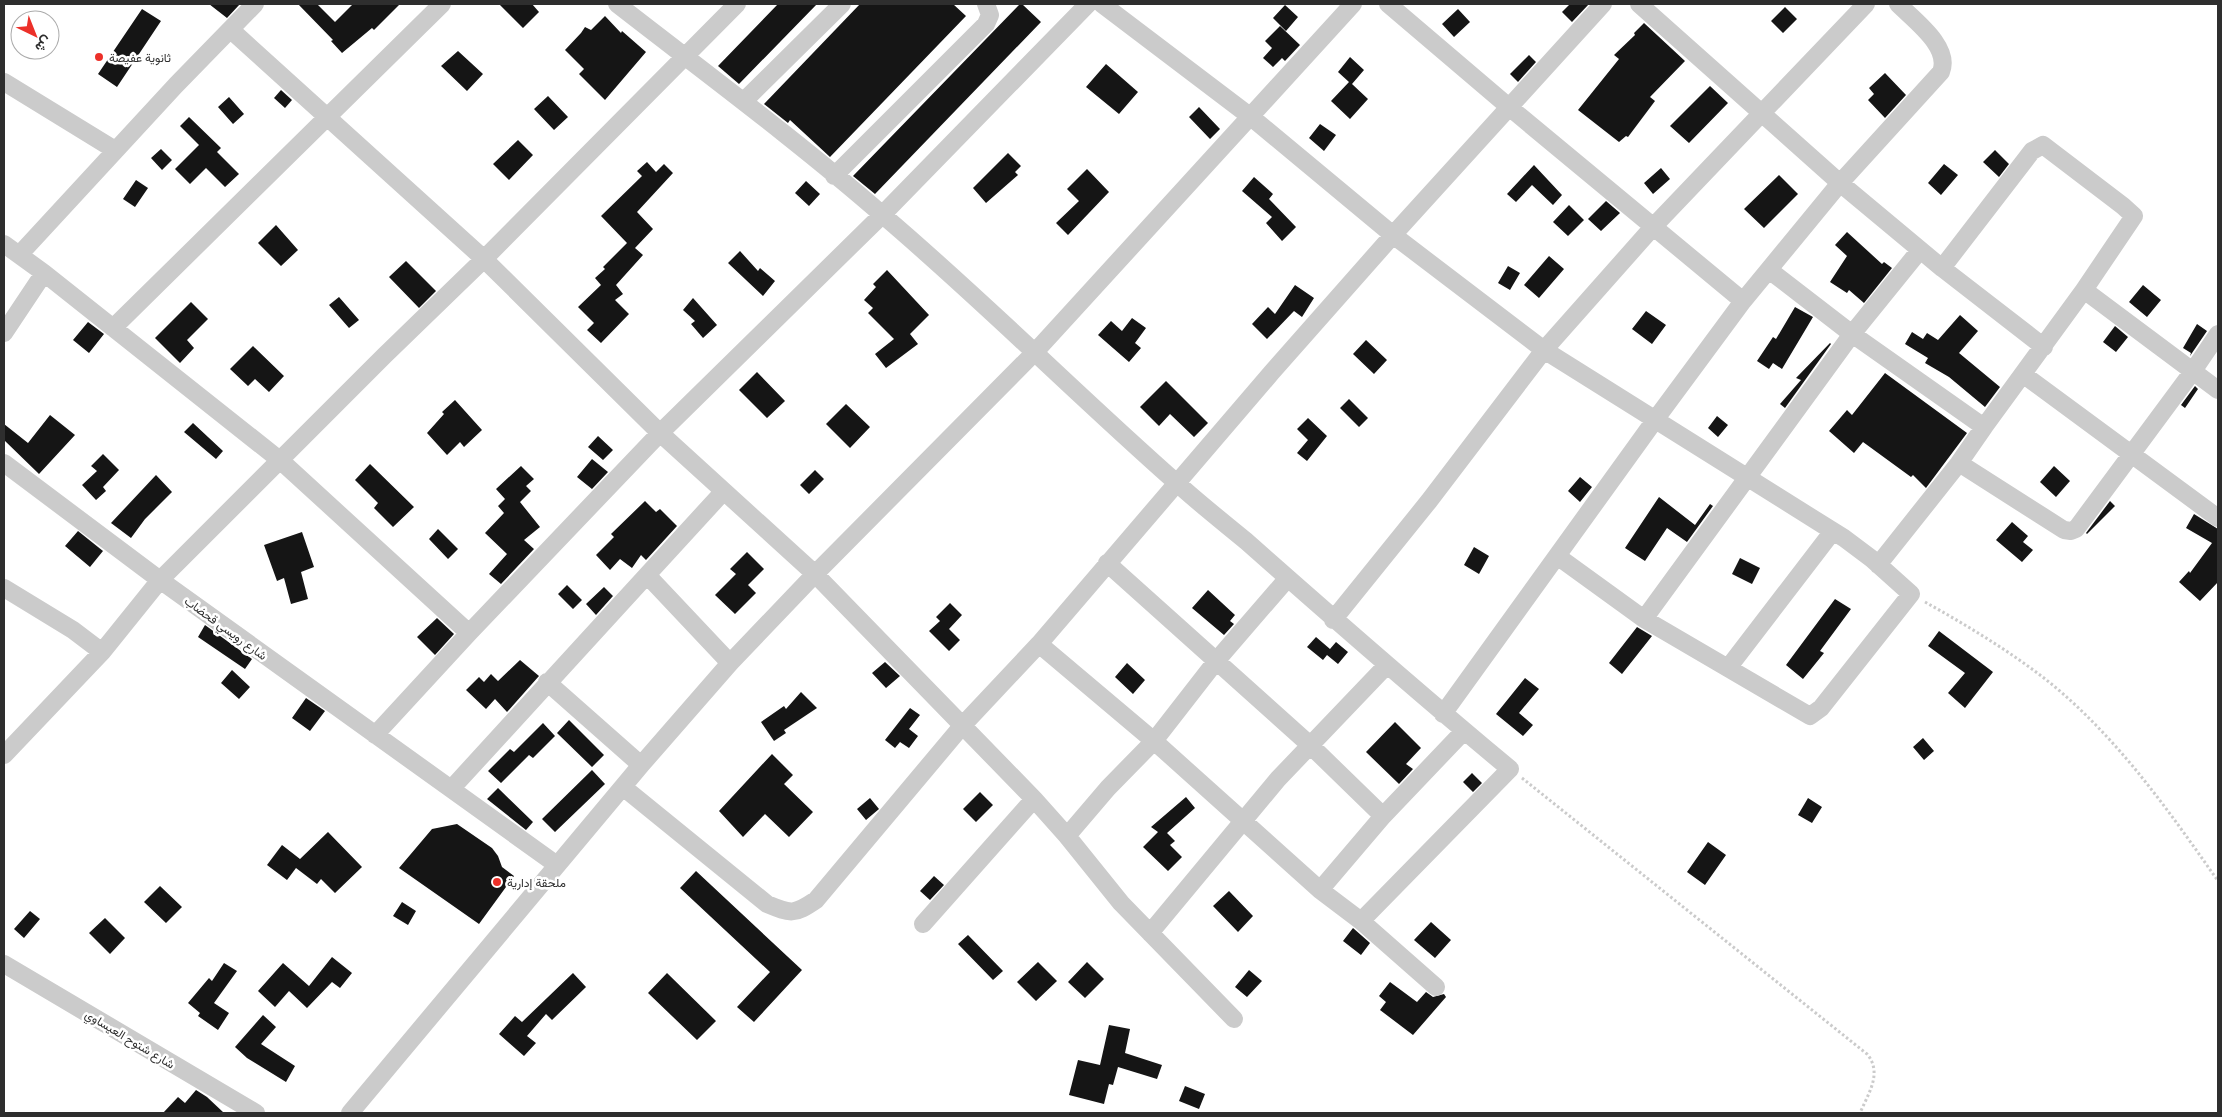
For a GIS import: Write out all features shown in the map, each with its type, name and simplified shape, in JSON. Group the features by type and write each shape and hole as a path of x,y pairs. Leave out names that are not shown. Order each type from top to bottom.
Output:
{"street":[{"path":"19,254 176,85 232,30 255,4"},
{"path":"113,328 442,4"},
{"path":"617,4 744,101 883,214 981,300 1178,484 1443,714 1510,769 1361,921"},
{"path":"4,755 102,652 160,580 484,259 737,4"},
{"path":"744,101 842,4"},
{"path":"834,176 986,24 990,14 986,4"},
{"path":"375,735 469,633 660,433 883,214 1088,4"},
{"path":"1102,4 1251,117 1393,235 1544,350 1833,531 1878,565 1911,594 1814,715 1809,715 1644,618 1557,556"},
{"path":"350,1113 622,787 730,663 815,574 1035,352 1353,4"},
{"path":"1388,4 1743,301"},
{"path":"622,787 767,904 784,911 799,912 816,900 962,726 1039,644 1272,372 1393,235 1603,4"},
{"path":"1639,4 1840,183 1942,268 2044,347"},
{"path":"1334,620 1429,501 1544,350 1653,226 1866,4"},
{"path":"1443,714 1743,301 1840,183 1938,77 1943,67 1944,59 1940,48 1898,4"},
{"path":"232,30 484,259 660,433 815,574 1034,799 1067,836 1121,903 1234,1020"},
{"path":"4,82 115,150"},
{"path":"1878,565 2024,375 2134,216 2043,145 2032,151 1942,268"},
{"path":"4,244 44,273 281,460 469,633"},
{"path":"1644,618 1852,334 1920,250"},
{"path":"1768,270 1852,334 1984,428"},
{"path":"4,333 44,273"},
{"path":"2084,290 2218,390"},
{"path":"1959,462 2064,530 2069,531 2079,526 2218,334"},
{"path":"2024,375 2218,518"},
{"name":"شارع رويسي قحضاب","path":"4,463 160,580 557,865"},
{"path":"452,788 547,682 723,492"},
{"path":"1728,668 1833,531"},
{"path":"1107,563 1310,745 1383,816"},
{"path":"646,575 730,663"},
{"path":"1067,836 1108,788 1154,741 1217,660 1287,579"},
{"path":"4,588 73,630 102,652"},
{"path":"1039,644 1154,741 1320,890 1361,921 1436,987"},
{"path":"1150,933 1244,820 1310,745 1387,665"},
{"path":"547,682 641,765"},
{"path":"1320,890 1383,816 1464,731"},
{"path":"923,924 1034,799"},
{"name":"شارع شتوح العيساوي","path":"4,964 256,1113"}],"path":[{"path":"1911,594 1972,629 2056,689 2097,728 2130,764 2170,813 2218,881"},
{"path":"1510,769 1867,1054 1873,1061 1875,1075 1860,1113"}],"building":[{"path":"209,4 240,4 227,18"},
{"path":"298,4 317,4 335,22 353,4 400,4 374,30 372,28 342,53 331,41 333,40"},
{"path":"499,4 532,4 539,12 523,28"},
{"path":"778,4 817,4 739,84 718,66"},
{"path":"860,4 953,4 966,16 830,157 790,120 788,123 764,104"},
{"path":"1020,4 1041,22 875,194 853,176"},
{"path":"1570,4 1589,4 1572,22 1562,12"},
{"path":"1285,5 1298,17 1286,31 1273,18"},
{"path":"1785,7 1797,19 1783,33 1771,21"},
{"path":"142,9 161,21 117,87 98,74"},
{"path":"1458,9 1470,22 1454,37 1442,24"},
{"path":"605,16 621,33 622,31 646,52 605,100 579,74 584,69 565,50 585,27 591,30"},
{"path":"1644,23 1685,61 1650,97 1655,101 1628,137 1626,136 1619,142 1578,110 1619,59 1614,55 1635,35 1634,33"},
{"path":"1280,26 1300,45 1285,61 1282,58 1273,67 1263,58 1272,48 1265,41"},
{"path":"458,51 483,74 467,91 441,66"},
{"path":"1529,55 1536,62 1518,82 1510,74"},
{"path":"1350,57 1364,70 1352,84 1368,99 1350,119 1331,101 1349,82 1338,72"},
{"path":"1106,64 1138,92 1119,114 1086,87"},
{"path":"1885,73 1906,95 1885,118 1868,100 1874,94 1869,88"},
{"path":"1710,86 1728,103 1689,143 1670,126"},
{"path":"281,90 292,100 285,108 274,98"},
{"path":"548,96 568,117 554,130 534,109"},
{"path":"229,97 244,114 233,124 218,107"},
{"path":"1199,107 1220,129 1210,139 1189,117"},
{"path":"189,117 221,148 217,152 239,174 225,187 206,168 190,184 175,169 199,145 180,126"},
{"path":"1320,124 1336,135 1324,151 1309,138"},
{"path":"518,140 533,155 509,180 493,164"},
{"path":"161,149 172,160 162,170 151,158"},
{"path":"1995,150 2009,164 1999,177 1983,162"},
{"path":"1008,153 1021,166 1015,172 1018,175 986,203 973,188"},
{"path":"647,162 656,172 664,164 673,173 637,212 653,229 635,248 643,255 616,285 623,294 615,300 629,314 601,343 587,330 594,323 578,307 601,285 595,278 605,269 603,267 627,243 601,216 642,176 637,171"},
{"path":"1944,164 1958,175 1941,195 1928,183"},
{"path":"1534,165 1562,195 1553,205 1532,185 1516,202 1507,194"},
{"path":"1661,168 1670,179 1653,194 1644,183"},
{"path":"1087,169 1109,192 1068,235 1056,223 1079,201 1067,189"},
{"path":"1779,175 1798,194 1764,228 1744,209"},
{"path":"1254,177 1273,194 1269,199 1296,227 1282,241 1266,223 1272,217 1242,191"},
{"path":"136,180 148,188 135,207 123,199"},
{"path":"806,181 820,194 809,206 795,193"},
{"path":"1606,201 1620,213 1601,231 1588,219"},
{"path":"1569,205 1584,220 1568,236 1553,222"},
{"path":"276,225 298,250 281,266 258,243"},
{"path":"1847,232 1882,264 1884,262 1892,268 1864,303 1849,290 1847,293 1830,282 1847,256 1835,245"},
{"path":"740,251 758,271 760,268 775,281 763,296 728,263"},
{"path":"1549,256 1564,269 1539,298 1524,285"},
{"path":"406,261 436,291 419,308 389,277"},
{"path":"1508,266 1520,273 1510,290 1498,283"},
{"path":"887,270 929,315 910,334 918,344 886,368 875,354 894,339 868,313 873,308 864,300 876,287 873,284"},
{"path":"1295,285 1314,298 1302,317 1294,311 1267,339 1252,324 1268,307 1275,314"},
{"path":"2143,285 2161,300 2147,317 2129,302"},
{"path":"339,297 359,320 349,328 329,305"},
{"path":"693,298 717,325 703,338 691,324 695,321 683,310"},
{"path":"191,302 208,319 187,340 194,348 180,363 155,338"},
{"path":"1795,307 1813,317 1782,369 1773,363 1769,369 1757,361 1773,337 1776,339"},
{"path":"1646,311 1666,325 1652,344 1632,329"},
{"path":"1960,315 1978,331 1959,353 2000,387 1985,407 1949,377 1925,363 1928,358 1905,344 1912,332 1923,339 1927,333 1938,340"},
{"path":"1132,318 1146,328 1135,343 1141,348 1129,362 1098,335 1111,321 1122,331"},
{"path":"88,322 104,334 89,353 73,340"},
{"path":"2197,324 2207,331 2190,356 2191,353 2183,348"},
{"path":"2115,326 2128,337 2116,352 2103,342"},
{"path":"1366,340 1387,360 1374,374 1353,354"},
{"path":"1830,343 1785,408 1780,404 1801,380 1796,378"},
{"path":"253,346 284,376 269,392 255,379 248,386 230,369"},
{"path":"757,372 785,401 767,418 739,390"},
{"path":"1885,373 1967,433 1926,488 1913,475 1911,477 1863,442 1854,453 1829,431 1847,410 1852,415"},
{"path":"1166,381 1208,423 1194,437 1170,414 1159,426 1140,407"},
{"path":"2195,386 2198,389 2185,408 2181,405"},
{"path":"1349,399 1368,418 1359,427 1340,408"},
{"path":"455,400 482,430 464,447 460,442 447,455 427,433 444,414 442,412"},
{"path":"846,404 870,427 850,448 826,424"},
{"path":"50,415 75,435 39,474 4,440 4,424 28,443"},
{"path":"1717,416 1728,425 1718,437 1708,428"},
{"path":"1308,418 1327,436 1307,461 1297,453 1308,440 1297,429"},
{"path":"193,423 223,451 216,459 184,432"},
{"path":"598,436 613,450 603,460 588,447"},
{"path":"103,454 119,470 103,487 106,491 96,500 82,485 97,471 91,466"},
{"path":"592,459 608,472 592,489 577,477"},
{"path":"370,464 414,507 393,527 374,508 378,503 355,480"},
{"path":"521,466 534,479 526,486 531,491 520,502 540,527 524,540 534,549 501,584 489,574 507,554 485,533 504,513 498,506 505,499 496,489"},
{"path":"2054,466 2070,481 2056,497 2040,482"},
{"path":"815,470 824,479 809,494 800,485"},
{"path":"156,475 172,492 145,519 131,538 111,523"},
{"path":"1580,477 1592,487 1580,502 1568,491"},
{"path":"1659,497 1695,525 1710,504 1713,506 1687,542 1667,528 1645,561 1625,548"},
{"path":"645,501 656,512 660,509 677,526 646,560 641,555 632,568 620,559 610,570 596,555 614,537 611,534"},
{"path":"2110,501 2115,506 2087,534 2086,533"},
{"path":"2194,514 2218,529 2218,582 2200,601 2179,582 2189,571 2190,573 2212,543 2186,528"},
{"path":"2012,522 2028,536 2023,542 2033,550 2022,562 1996,540"},
{"path":"438,529 458,549 448,559 429,539"},
{"path":"78,531 103,551 90,567 65,546"},
{"path":"302,532 314,567 301,572 308,599 291,604 284,578 277,581 264,545"},
{"path":"1474,547 1489,556 1479,574 1464,565"},
{"path":"747,552 764,569 748,585 756,593 735,614 715,595 736,574 730,569"},
{"path":"1740,558 1760,568 1752,584 1732,574"},
{"path":"567,585 582,600 573,609 558,594"},
{"path":"604,587 613,596 596,615 586,604"},
{"path":"1208,590 1235,615 1230,621 1234,624 1224,635 1192,608"},
{"path":"1835,599 1851,609 1820,651 1824,653 1803,679 1786,665"},
{"path":"950,603 962,615 949,629 960,640 949,651 929,631 940,621 936,617"},
{"path":"437,618 454,634 435,655 417,637"},
{"path":"205,625 252,659 245,669 198,637"},
{"path":"1637,627 1652,636 1622,674 1609,663"},
{"path":"1939,631 1993,672 1965,708 1948,693 1965,673 1928,646"},
{"path":"1316,637 1330,649 1336,642 1348,652 1338,664 1327,655 1323,660 1307,647"},
{"path":"520,660 539,676 507,712 495,699 486,709 466,690 479,677 484,682 491,674 498,681"},
{"path":"885,662 900,676 886,688 872,673"},
{"path":"1127,663 1145,680 1133,694 1115,677"},
{"path":"232,670 250,687 239,699 221,683"},
{"path":"1525,678 1539,689 1519,713 1533,725 1523,736 1496,714"},
{"path":"801,692 817,708 784,730 786,733 774,741 761,722 784,706 786,709"},
{"path":"306,698 325,711 310,731 292,718"},
{"path":"910,708 920,715 909,729 918,736 909,748 900,742 895,748 885,740"},
{"path":"569,720 604,755 592,767 557,733"},
{"path":"1395,722 1421,748 1406,764 1413,769 1399,784 1366,752"},
{"path":"543,723 555,736 533,758 529,755 501,783 488,771 510,749 514,752"},
{"path":"1923,738 1934,751 1924,760 1913,747"},
{"path":"772,754 793,775 784,784 813,812 789,837 765,814 743,837 719,811"},
{"path":"592,770 605,784 555,832 542,819"},
{"path":"1472,773 1482,783 1473,792 1463,782"},
{"path":"498,788 533,822 526,830 487,799"},
{"path":"980,792 993,805 976,822 963,809"},
{"path":"1186,797 1195,808 1167,833 1175,841 1170,845 1182,857 1168,871 1143,847 1158,832 1151,827"},
{"path":"870,798 879,809 866,820 857,809"},
{"path":"1808,798 1822,807 1812,823 1798,815"},
{"path":"457,824 492,848 498,856 502,867 514,876 479,924 399,868 432,829"},
{"path":"328,832 362,867 335,893 321,879 317,884 296,868 287,880 267,865 282,845 300,859"},
{"path":"1708,842 1726,855 1705,885 1687,872"},
{"path":"696,871 802,970 754,1022 737,1007 770,972 680,888"},
{"path":"934,876 944,885 930,900 920,891"},
{"path":"160,886 182,907 166,923 144,902"},
{"path":"1229,891 1253,916 1238,932 1213,906"},
{"path":"402,902 416,911 408,925 393,916"},
{"path":"30,911 40,919 24,938 14,929"},
{"path":"105,918 125,938 110,954 89,933"},
{"path":"1431,922 1451,940 1435,958 1414,940"},
{"path":"1353,928 1370,943 1361,955 1343,941"},
{"path":"968,935 1003,971 993,980 958,944"},
{"path":"332,957 352,973 340,988 332,982 307,1008 289,991 275,1007 258,991 283,963 309,986"},
{"path":"1038,962 1057,981 1036,1001 1017,982"},
{"path":"1087,962 1104,979 1085,998 1068,982"},
{"path":"224,963 237,971 214,1003 229,1013 218,1030 198,1016 200,1013 188,1003 209,978 212,981"},
{"path":"1249,970 1262,981 1247,997 1235,987"},
{"path":"573,973 586,987 552,1020 546,1014 527,1036 536,1043 524,1056 499,1034 515,1016 522,1022"},
{"path":"667,973 716,1021 697,1040 648,993"},
{"path":"1390,982 1417,1002 1426,992 1433,997 1444,994 1446,997 1413,1035 1380,1010 1386,1002 1379,996"},
{"path":"263,1015 276,1027 261,1044 295,1066 286,1082 247,1058 235,1047"},
{"path":"1109,1025 1130,1029 1125,1053 1162,1065 1157,1079 1118,1067 1113,1085 1109,1084 1104,1104 1069,1095 1078,1060 1100,1065"},
{"path":"1185,1086 1205,1094 1199,1109 1179,1101"},
{"path":"196,1090 207,1097 224,1113 163,1113 178,1097 185,1103"}],"place":[{"name":"ثانوية عفيصة","path":"99,57"},
{"name":"ملحقة إدارية","path":"497,882"}]}
